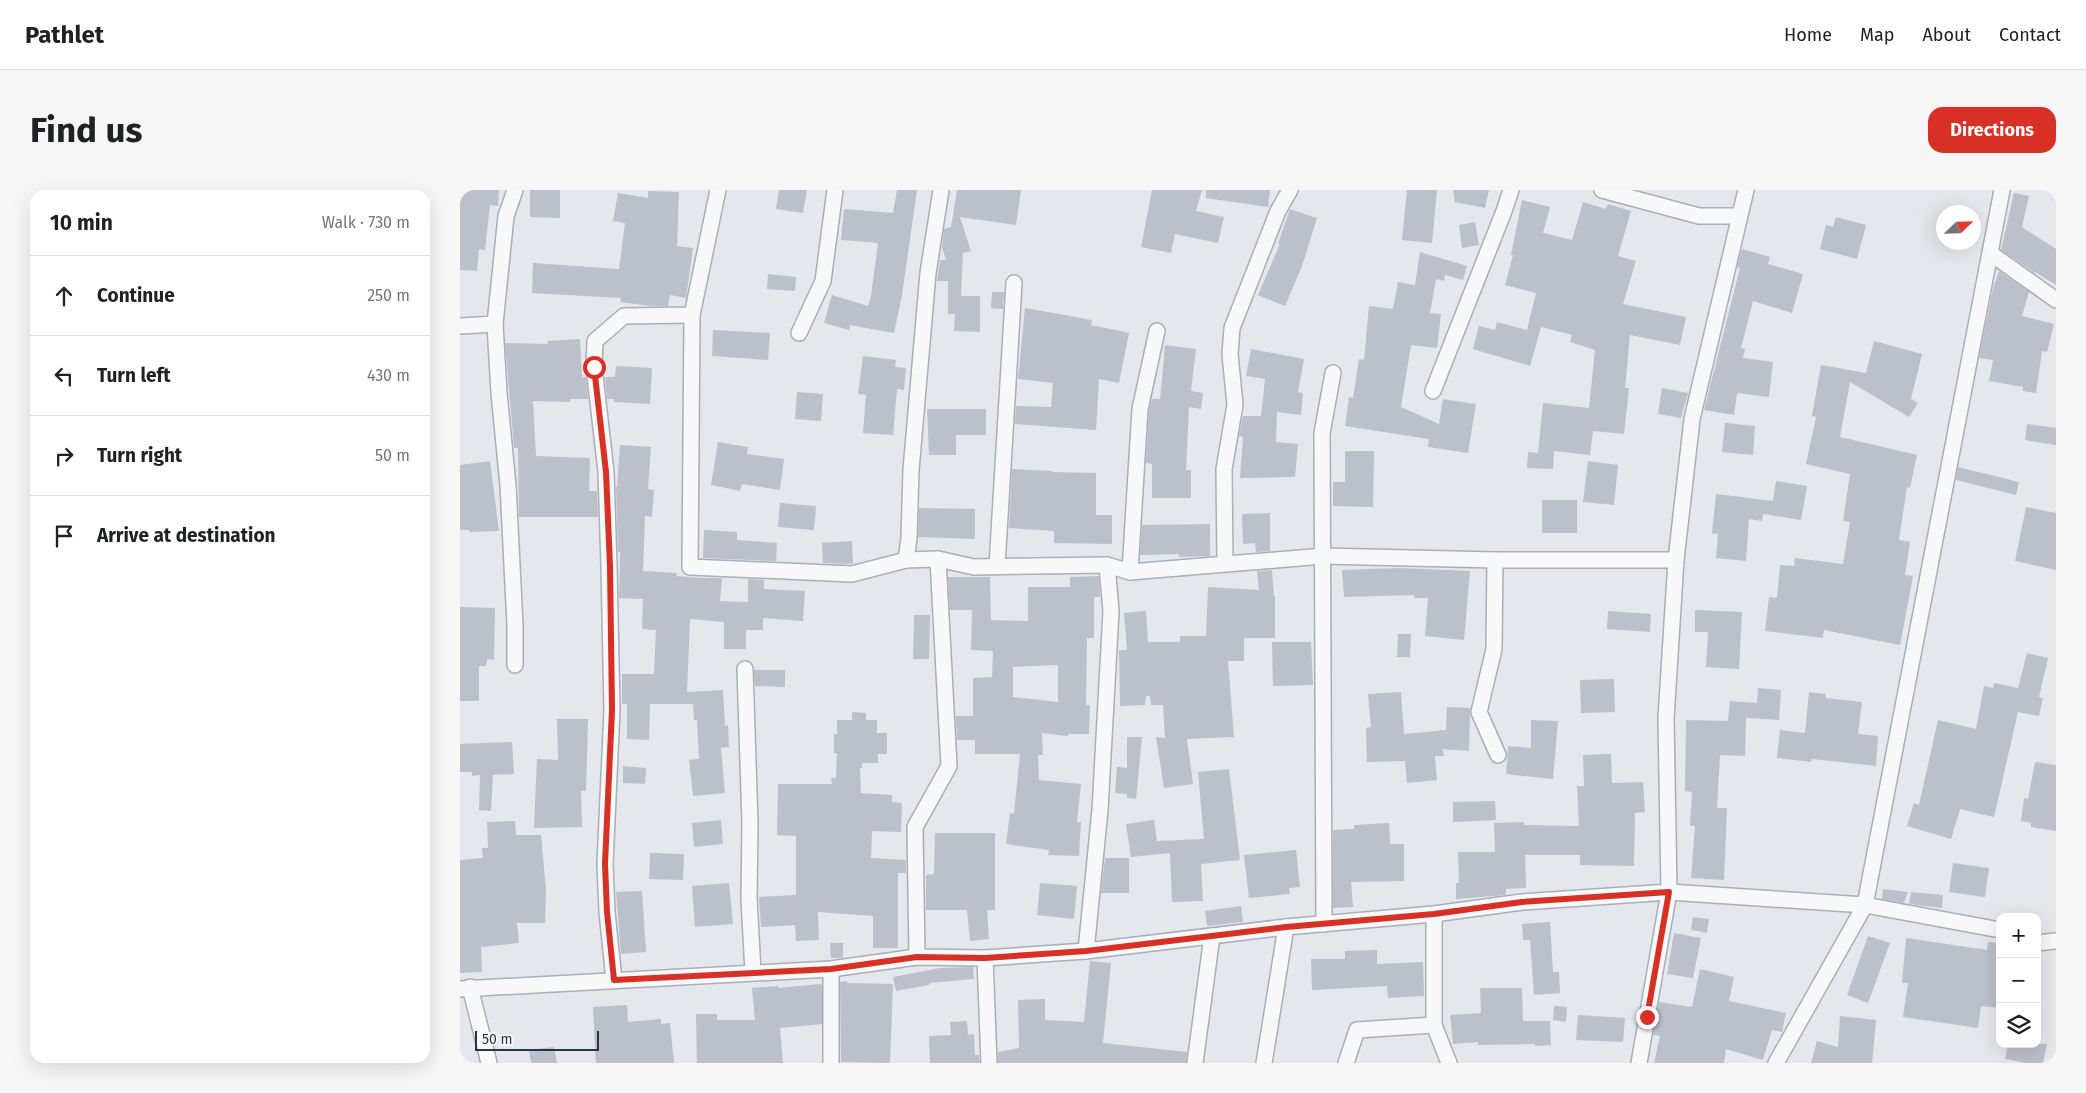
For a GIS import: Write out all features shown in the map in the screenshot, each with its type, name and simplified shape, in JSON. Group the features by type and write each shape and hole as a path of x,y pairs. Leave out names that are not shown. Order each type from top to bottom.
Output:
{"street":[{"path":"515,190 506,216 494,324 508,485 515,625 515,665"},
{"path":"718,190 692,315 690,568 852,574 906,560 938,559 974,566 1107,564 1130,572 1324,556 1494,560 1676,560"},
{"path":"800,333 822,281 835,190"},
{"path":"906,560 909,538 911,470 928,273 941,190"},
{"path":"1225,563 1224,468 1235,405 1230,354 1232,328 1278,211 1290,190"},
{"path":"1432,391 1511,190"},
{"path":"1602,190 1699,216 1739,216"},
{"path":"1639,1063 1669,892 1666,718 1676,560 1692,419 1720,307 1746,190"},
{"path":"1776,1063 1865,905 2002,190"},
{"path":"1990,253 2056,300"},
{"path":"997,566 1014,283"},
{"path":"614,980 607,912 605,864 612,710 610,566 606,472 594,367 595,341 624,316 692,315"},
{"path":"460,326 494,324"},
{"path":"1130,572 1140,408 1157,331"},
{"path":"1324,924 1322,433 1333,373"},
{"path":"917,957 915,827 949,766 938,559"},
{"path":"1494,560 1494,649 1479,712 1498,755"},
{"path":"1086,951 1100,810 1110,631 1111,611 1107,564"},
{"path":"745,670 750,823 749,898 753,974"},
{"path":"489,1063 465,988 831,969 917,957 985,958 1086,951 1286,927 1434,914 1522,902 1669,892 1865,905 1996,929"},
{"path":"1434,914 1434,1025 1449,1063"},
{"path":"1264,1063 1286,927"},
{"path":"1195,1063 1212,936"},
{"path":"2041,943 2056,941"},
{"path":"985,958 989,1063"},
{"path":"831,969 831,1063"},
{"path":"1346,1063 1357,1030 1434,1025"}],"building":[{"path":"460,190 499,190 498,206 490,205 485,250 479,249 477,271 460,270"},
{"path":"530,190 560,190 560,218 530,217"},
{"path":"779,190 807,190 803,213 776,209"},
{"path":"897,190 917,190 902,295 894,333 850,325 849,330 824,323 832,295 868,306 871,296 878,243 841,240 844,209 893,213"},
{"path":"957,190 1021,190 1016,225 960,217 971,251 963,253 961,296 980,296 980,332 954,331 955,314 948,314 948,281 937,281 940,260 946,260 942,247 944,229 951,227"},
{"path":"1152,190 1202,190 1196,211 1224,217 1218,243 1175,234 1171,253 1141,247"},
{"path":"1206,190 1270,190 1268,207 1206,198"},
{"path":"1407,190 1437,190 1432,243 1402,240"},
{"path":"1453,190 1489,190 1485,208 1455,202"},
{"path":"648,191 679,192 677,246 693,248 686,298 670,295 668,306 651,306 620,302 621,298 532,293 533,263 619,269 625,223 613,221 618,193 648,198"},
{"path":"2014,193 2029,196 2022,227 2056,249 2056,285 2001,250"},
{"path":"1522,200 1550,207 1543,233 1572,240 1583,202 1606,209 1608,204 1631,211 1618,256 1636,261 1623,304 1686,317 1680,345 1630,335 1625,388 1629,388 1624,434 1593,431 1590,455 1554,451 1553,469 1527,468 1528,452 1538,453 1543,403 1589,408 1595,350 1570,342 1572,335 1541,327 1530,366 1473,349 1479,326 1495,330 1497,322 1527,330 1536,293 1505,285 1513,255 1511,255"},
{"path":"1290,209 1317,218 1302,266 1285,306 1258,295 1280,244 1278,244"},
{"path":"1836,217 1866,225 1857,259 1820,249 1826,225 1833,227"},
{"path":"1475,222 1479,245 1462,248 1459,225"},
{"path":"1742,249 1770,257 1768,264 1803,274 1792,313 1753,301 1741,348 1745,349 1743,358 1773,362 1769,397 1737,393 1734,415 1704,410 1740,268 1737,267"},
{"path":"1420,252 1467,266 1463,280 1445,275 1444,281 1436,279 1430,313 1441,314 1437,348 1411,345 1401,407 1439,424 1443,399 1476,404 1468,453 1428,447 1429,439 1345,426 1349,397 1353,398 1359,359 1364,360 1369,306 1393,309 1398,282 1415,285"},
{"path":"1999,271 2029,292 2022,316 2054,324 2047,352 2042,351 2036,393 2023,391 2023,387 1989,381 1993,360 1979,358 1993,288"},
{"path":"768,274 796,277 795,291 767,289"},
{"path":"992,292 1004,292 1003,309 991,308"},
{"path":"1025,308 1092,320 1091,325 1129,333 1119,383 1099,379 1096,430 1015,424 1016,406 1051,407 1053,383 1018,379"},
{"path":"713,330 770,333 768,360 712,356"},
{"path":"580,339 582,377 586,377 588,399 570,399 570,402 533,401 536,456 590,458 589,491 597,491 598,517 519,517 518,448 514,448 505,343 548,344 547,341"},
{"path":"1874,341 1922,354 1911,399 1918,403 1909,417 1850,382 1840,437 1917,455 1910,488 1907,487 1899,540 1910,542 1905,575 1913,576 1900,645 1824,630 1823,638 1765,631 1769,597 1777,598 1780,565 1794,566 1795,558 1843,564 1850,522 1843,521 1850,474 1806,464 1816,417 1812,416 1821,365 1866,373"},
{"path":"1165,345 1196,349 1191,391 1203,393 1201,409 1189,407 1186,470 1191,470 1191,498 1152,498 1152,464 1146,463 1149,410 1152,399 1160,399"},
{"path":"1251,349 1304,359 1298,392 1303,393 1301,415 1277,412 1276,442 1298,444 1295,477 1240,478 1243,437 1239,436 1243,416 1261,416 1265,379 1246,376"},
{"path":"863,356 896,360 895,367 906,368 904,390 897,389 893,435 863,433 866,395 858,394"},
{"path":"616,366 652,368 650,404 614,402 614,399 607,399 605,377 615,377"},
{"path":"1662,388 1688,393 1681,418 1658,414"},
{"path":"797,392 823,394 821,421 795,419"},
{"path":"927,409 986,409 986,435 956,435 956,455 929,455"},
{"path":"1725,423 1755,426 1753,455 1722,452"},
{"path":"2027,424 2056,428 2056,445 2025,440"},
{"path":"718,442 748,447 747,454 784,459 780,490 742,484 740,491 711,485"},
{"path":"620,445 651,447 648,489 654,490 652,517 645,516 643,571 677,573 676,576 722,578 720,601 748,602 748,579 764,580 764,589 805,591 803,621 763,618 763,630 746,630 746,649 724,649 724,622 690,619 687,692 723,690 725,726 728,725 729,747 721,748 725,793 693,796 689,760 699,759 697,720 694,720 693,704 650,704 649,740 627,739 627,704 622,704 622,674 654,674 656,630 642,629 643,599 619,598 620,552 618,552 616,487"},
{"path":"1345,451 1374,451 1373,507 1333,506 1333,482 1345,482"},
{"path":"490,461 499,531 470,532 469,530 460,530 460,465"},
{"path":"1588,461 1618,465 1614,505 1583,502"},
{"path":"1958,467 2019,482 2016,495 1956,480"},
{"path":"1012,469 1096,473 1096,515 1112,515 1112,544 1054,543 1054,531 1009,528"},
{"path":"1776,481 1807,486 1801,520 1763,514 1762,521 1749,519 1746,561 1716,558 1718,534 1712,533 1716,494 1773,501"},
{"path":"1542,500 1577,500 1577,533 1542,533"},
{"path":"780,503 816,506 814,530 778,527"},
{"path":"2026,507 2056,513 2056,570 2015,561"},
{"path":"919,508 975,509 975,539 918,537"},
{"path":"1270,513 1270,551 1256,552 1255,543 1243,544 1242,514"},
{"path":"1210,524 1210,556 1179,557 1179,554 1140,555 1142,525"},
{"path":"704,530 737,532 737,540 777,543 776,561 703,558"},
{"path":"852,541 853,564 823,563 822,543"},
{"path":"1399,568 1470,571 1464,640 1425,636 1428,598 1414,598 1414,595 1344,597 1342,570"},
{"path":"1272,570 1275,596 1275,638 1244,638 1244,661 1228,661 1234,737 1187,739 1193,784 1164,788 1156,737 1165,738 1163,705 1151,705 1150,696 1146,696 1145,705 1120,706 1119,650 1127,650 1124,613 1146,611 1148,642 1180,642 1180,636 1206,636 1208,587 1259,590 1257,571"},
{"path":"1099,576 1100,597 1094,597 1094,638 1087,638 1086,705 1090,705 1089,734 1068,734 1068,736 1042,733 1043,755 1038,755 1039,780 1081,784 1077,822 1081,822 1079,856 1048,855 1049,850 1006,844 1010,813 1014,814 1020,754 975,754 975,740 957,740 956,716 973,716 973,678 992,677 993,651 971,650 972,610 950,610 948,577 990,577 991,620 1028,621 1028,587 1070,587 1070,577","holes":["1058,665 1058,702 1013,697 1013,667"]},
{"path":"460,607 495,608 494,660 487,659 486,666 479,666 479,701 460,701"},
{"path":"1695,610 1742,612 1739,669 1706,667 1708,632 1695,632"},
{"path":"1608,611 1651,614 1650,632 1607,629"},
{"path":"914,615 930,615 929,659 913,659"},
{"path":"1398,634 1411,634 1410,657 1397,657"},
{"path":"1272,642 1311,642 1313,685 1273,686"},
{"path":"2027,653 2048,658 2039,697 2043,698 2039,716 2018,712 1994,817 1960,809 1951,839 1907,826 1914,803 1919,805 1938,720 1976,729 1984,686 1993,688 1994,683 2018,688"},
{"path":"754,670 785,670 785,687 755,686"},
{"path":"1614,679 1615,712 1581,713 1580,680"},
{"path":"1758,688 1781,690 1779,720 1746,718 1745,756 1720,755 1717,808 1727,808 1724,880 1691,878 1695,826 1690,826 1692,792 1685,791 1686,720 1728,721 1730,701 1757,703"},
{"path":"1401,692 1404,734 1446,730 1447,707 1470,708 1469,751 1443,749 1444,756 1435,756 1437,780 1407,783 1405,761 1367,762 1366,728 1371,727 1368,694"},
{"path":"1809,692 1825,694 1826,698 1862,702 1858,734 1878,736 1876,766 1812,759 1811,762 1777,758 1780,730 1805,733"},
{"path":"852,712 866,713 866,720 877,720 877,733 887,733 887,754 878,754 878,763 862,763 862,768 860,768 861,793 892,795 892,802 902,803 901,832 872,831 871,858 906,860 906,873 898,873 898,948 873,948 873,916 818,912 819,940 796,941 795,925 761,927 759,897 796,895 796,836 777,835 778,784 832,784 831,778 836,778 837,753 834,753 834,734 837,734 837,720 852,720"},
{"path":"557,719 588,719 586,791 581,791 582,827 534,828 537,759 558,760"},
{"path":"1531,720 1558,721 1553,779 1506,774 1508,746 1531,748"},
{"path":"1127,737 1142,737 1136,799 1127,798 1127,794 1115,793 1117,767 1127,768"},
{"path":"512,742 514,774 493,775 491,811 479,810 480,775 472,776 472,772 460,772 460,744"},
{"path":"1611,754 1612,783 1643,782 1645,812 1635,813 1634,866 1580,865 1580,855 1525,855 1526,888 1506,889 1506,895 1456,899 1456,883 1459,883 1458,852 1495,852 1494,823 1524,822 1524,825 1579,826 1577,786 1584,786 1583,755"},
{"path":"2035,762 2056,765 2056,831 2031,827 2031,823 2021,821 2024,798 2028,799"},
{"path":"623,766 646,768 645,784 623,783"},
{"path":"1229,769 1240,860 1201,864 1203,901 1172,902 1170,853 1131,857 1126,824 1154,820 1157,841 1204,839 1198,772"},
{"path":"1495,801 1496,820 1453,822 1453,802"},
{"path":"721,820 723,844 694,847 692,823"},
{"path":"515,821 516,835 541,835 546,890 545,923 517,923 519,943 481,947 482,972 460,973 460,860 483,858 482,848 488,848 487,822"},
{"path":"1389,823 1390,844 1404,844 1404,881 1351,882 1353,907 1333,908 1333,830 1354,829 1354,825"},
{"path":"935,833 995,833 995,910 987,910 989,939 970,941 967,910 926,910 926,875 934,874"},
{"path":"1296,850 1300,887 1289,888 1290,894 1249,898 1244,855"},
{"path":"650,853 684,854 683,880 649,879"},
{"path":"1105,858 1129,858 1129,893 1101,893"},
{"path":"1953,863 1989,868 1985,897 1949,892"},
{"path":"729,883 733,924 695,927 692,886"},
{"path":"1040,883 1077,886 1074,919 1037,915"},
{"path":"1883,889 1908,892 1904,903 1882,899"},
{"path":"642,891 646,952 621,954 616,892"},
{"path":"1911,892 1943,895 1942,908 1909,904"},
{"path":"1241,906 1243,922 1207,926 1205,911"},
{"path":"1693,917 1709,919 1707,933 1691,930"},
{"path":"1550,922 1553,972 1559,972 1560,993 1534,995 1530,940 1523,940 1522,924"},
{"path":"1674,933 1701,938 1693,978 1667,974"},
{"path":"1868,936 1890,943 1868,1003 1847,995"},
{"path":"1906,938 1987,950 1988,942 1996,943 1996,1008 1981,1006 1978,1028 1903,1017 1908,983 1902,983"},
{"path":"830,943 843,943 843,958 831,958"},
{"path":"1377,950 1377,964 1423,962 1424,996 1388,998 1387,986 1312,990 1311,959 1345,959 1345,951"},
{"path":"1090,961 1111,963 1103,1043 1187,1052 1186,1063 998,1063 998,1052 1019,1048 1018,1000 1045,999 1045,1020 1084,1022"},
{"path":"973,967 974,979 929,983 929,985 896,991 893,977 940,968"},
{"path":"1700,969 1734,977 1729,1001 1786,1013 1782,1032 1772,1030 1763,1060 1726,1049 1724,1063 1654,1063 1660,1036 1653,1035 1659,1002 1692,1007"},
{"path":"847,981 847,983 893,984 890,1063 841,1062 840,982"},
{"path":"822,985 822,1024 780,1028 783,1063 697,1063 696,1014 717,1014 717,1020 755,1020 752,988 778,986 778,988"},
{"path":"1480,988 1522,988 1523,1021 1550,1021 1551,1045 1478,1045 1478,1042 1453,1044 1450,1015 1481,1013"},
{"path":"627,1005 628,1022 661,1019 661,1024 670,1023 674,1063 596,1063 593,1007"},
{"path":"1554,1006 1567,1007 1566,1022 1553,1020"},
{"path":"1578,1015 1625,1018 1623,1042 1576,1040"},
{"path":"1840,1016 1876,1020 1872,1063 1811,1063 1817,1041 1838,1047"},
{"path":"967,1021 968,1035 974,1034 975,1055 979,1055 980,1063 930,1063 929,1036 951,1035 950,1022"},
{"path":"2041,1044 2047,1044 2043,1063 2026,1063 2005,1059 2007,1048 2041,1048"},
{"path":"554,1047 557,1063 531,1063 529,1050"}],"route":[{"path":"594,367 606,472 610,566 612,710 605,864 607,912 614,980 831,969 917,957 985,958 1086,951 1286,927 1434,914 1522,902 1669,892 1647,1017"}]}
